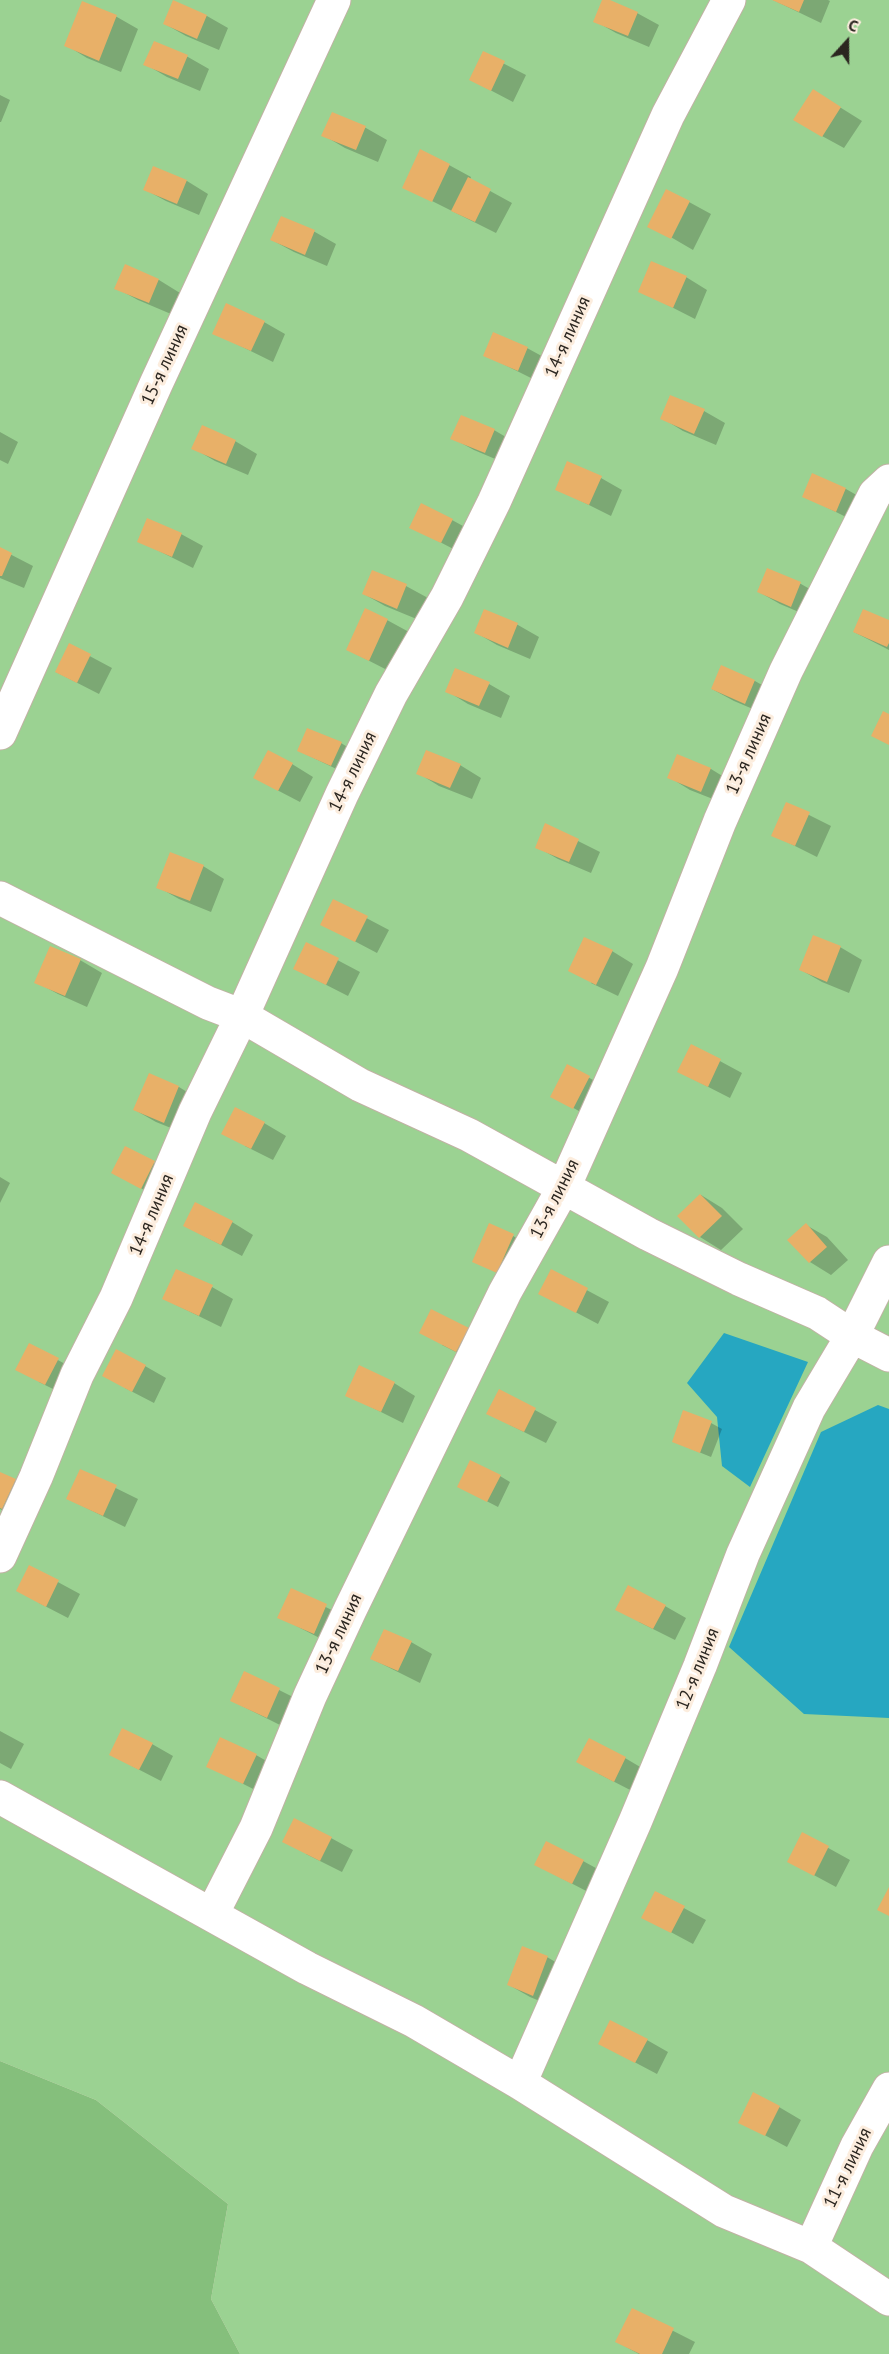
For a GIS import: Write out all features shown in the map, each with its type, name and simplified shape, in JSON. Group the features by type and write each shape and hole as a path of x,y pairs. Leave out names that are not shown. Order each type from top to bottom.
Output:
{"street":[{"name":"15-я линия","path":"0,733 156,384 334,0"},
{"name":"14-я линия","path":"0,1556 36,1477 76,1375 116,1298 195,1112 242,1016 304,877 386,704 447,597 494,502 668,115 729,0"},
{"name":"13-я линия","path":"212,1914 256,1828 310,1696 350,1610 506,1292 564,1186 662,968 720,820 786,671 875,494 889,481"},
{"path":"0,898 208,1003 242,1016 360,1085 469,1135 668,1244 739,1279 817,1313 852,1336 889,1355"},
{"name":"12-я линия","path":"520,2083 639,1812 700,1666 743,1554 809,1408 852,1336 889,1262"},
{"path":"0,1797 307,1968 414,2021 520,2083 724,2211 811,2247 889,2299"},
{"name":"11-я линия","path":"811,2247 857,2146 889,2089"}],"green space":[{"path":"0,0 889,0 889,2354 240,2354 211,2299 228,2204 96,2100 0,2061"},
{"path":"0,2061 96,2100 228,2204 211,2299 240,2354 0,2354"}],"water":[{"path":"724,1333 808,1362 750,1487 722,1466 717,1417 687,1383"},
{"path":"878,1405 889,1409 889,1718 804,1714 729,1647 821,1432"}],"building":[{"path":"173,0 207,15 197,39 163,24"},
{"path":"602,0 610,0 638,12 628,36 593,22"},
{"path":"772,0 804,0 799,12"},
{"path":"82,1 117,15 99,61 64,46"},
{"path":"154,41 188,55 178,79 143,65"},
{"path":"483,51 505,61 491,91 469,80"},
{"path":"813,89 841,107 822,137 793,120"},
{"path":"332,112 366,126 356,150 321,136"},
{"path":"420,149 450,164 432,202 402,188"},
{"path":"153,166 187,180 177,204 143,190"},
{"path":"468,177 491,189 475,222 451,211"},
{"path":"666,189 690,201 671,239 647,227"},
{"path":"281,216 315,230 305,255 270,240"},
{"path":"651,261 687,276 673,308 638,292"},
{"path":"125,264 159,279 149,303 114,289"},
{"path":"226,303 265,321 251,351 212,334"},
{"path":"493,332 528,347 518,371 483,356"},
{"path":"670,395 705,409 694,434 660,419"},
{"path":"461,415 495,429 485,453 450,439"},
{"path":"202,425 236,440 226,464 191,449"},
{"path":"567,461 602,476 589,505 555,490"},
{"path":"812,473 846,488 836,512 802,497"},
{"path":"421,503 453,519 441,543 409,528"},
{"path":"147,518 182,533 172,557 137,542"},
{"path":"0,547 12,553 2,576 0,576"},
{"path":"767,568 801,582 791,607 757,592"},
{"path":"372,570 407,584 397,609 362,594"},
{"path":"365,608 388,619 369,661 346,650"},
{"path":"484,609 518,623 508,648 474,633"},
{"path":"863,609 889,620 887,647 853,632"},
{"path":"69,643 91,654 77,683 55,672"},
{"path":"721,665 755,680 745,704 711,689"},
{"path":"455,668 490,682 479,706 445,692"},
{"path":"883,711 889,714 889,745 871,736"},
{"path":"307,728 342,742 331,766 297,751"},
{"path":"268,750 293,763 278,791 253,778"},
{"path":"426,750 461,764 450,788 416,774"},
{"path":"677,754 711,768 701,792 667,778"},
{"path":"786,802 810,812 795,846 771,836"},
{"path":"545,823 579,839 569,862 535,848"},
{"path":"170,852 204,865 190,901 156,888"},
{"path":"333,899 368,916 355,942 320,925"},
{"path":"813,935 841,946 827,982 799,970"},
{"path":"584,937 613,950 596,985 568,971"},
{"path":"306,942 339,958 326,985 293,969"},
{"path":"50,946 81,959 65,996 34,983"},
{"path":"691,1044 721,1059 708,1087 677,1072"},
{"path":"567,1064 590,1076 573,1109 550,1097"},
{"path":"149,1073 179,1086 164,1123 133,1110"},
{"path":"235,1107 265,1122 251,1149 221,1134"},
{"path":"125,1146 155,1161 141,1189 111,1173"},
{"path":"700,1194 722,1216 699,1238 677,1216"},
{"path":"195,1202 233,1221 221,1245 183,1226"},
{"path":"489,1223 514,1234 497,1273 472,1262"},
{"path":"806,1223 827,1247 809,1263 787,1240"},
{"path":"176,1269 213,1285 199,1316 162,1299"},
{"path":"551,1269 588,1288 576,1313 538,1294"},
{"path":"431,1309 469,1328 456,1352 419,1333"},
{"path":"29,1343 59,1358 45,1385 15,1370"},
{"path":"116,1349 146,1365 132,1392 102,1376"},
{"path":"359,1365 395,1382 381,1412 345,1396"},
{"path":"499,1389 536,1408 524,1432 486,1414"},
{"path":"683,1410 712,1421 700,1453 672,1442"},
{"path":"470,1460 501,1475 487,1502 457,1487"},
{"path":"80,1469 117,1485 103,1516 66,1499"},
{"path":"0,1472 16,1479 2,1509 0,1508"},
{"path":"29,1565 59,1580 46,1607 16,1591"},
{"path":"628,1585 666,1605 653,1629 615,1610"},
{"path":"291,1588 327,1604 314,1634 277,1618"},
{"path":"384,1629 412,1641 398,1671 370,1659"},
{"path":"244,1671 280,1688 267,1718 230,1701"},
{"path":"122,1728 153,1743 139,1770 109,1755"},
{"path":"220,1737 257,1754 243,1784 206,1767"},
{"path":"589,1738 626,1757 614,1782 576,1762"},
{"path":"294,1818 332,1837 320,1861 282,1842"},
{"path":"802,1832 829,1846 814,1876 787,1862"},
{"path":"546,1841 584,1860 572,1884 534,1865"},
{"path":"889,1887 889,1916 877,1910"},
{"path":"655,1891 685,1906 671,1933 641,1918"},
{"path":"522,1946 548,1956 533,1996 507,1985"},
{"path":"610,2020 648,2039 635,2063 598,2044"},
{"path":"753,2092 780,2106 765,2136 738,2123"},
{"path":"632,2308 674,2328 662,2354 640,2354 615,2342"}]}
